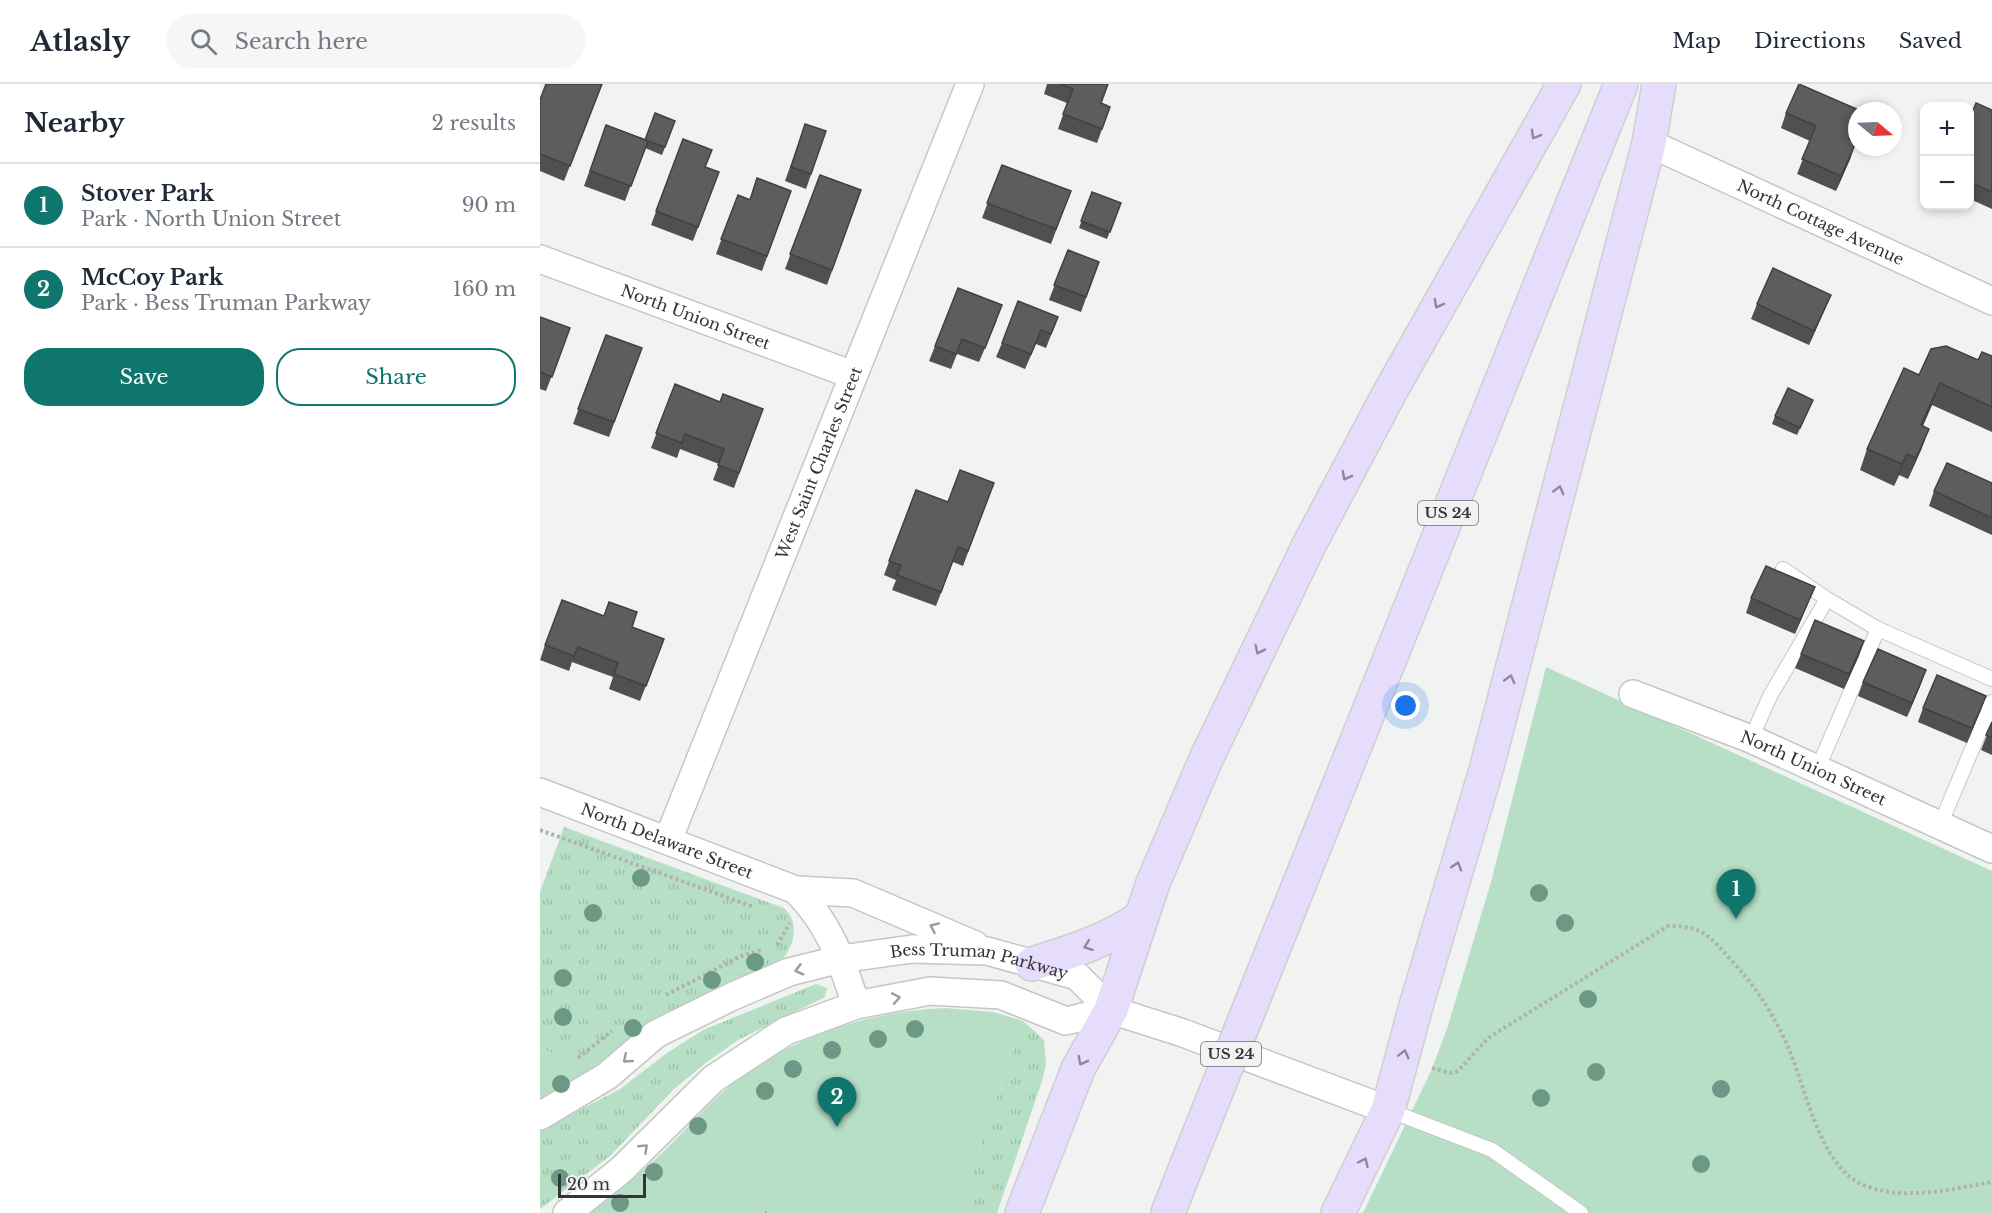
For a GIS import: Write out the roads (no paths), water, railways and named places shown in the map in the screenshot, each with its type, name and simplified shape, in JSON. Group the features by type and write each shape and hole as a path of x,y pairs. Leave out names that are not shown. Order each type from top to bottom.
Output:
{"main road":[{"path":"1022,1213 1078,1069 1111,1010 1125,974 1139,919 1206,759 1309,545 1450,280 1564,84"},
{"name":"US 24","path":"1168,1213 1620,84"},
{"path":"1338,1213 1388,1110 1416,1006 1486,770 1649,143 1659,84"},
{"path":"1032,964 1092,945 1117,934 1139,919"}],"street":[{"name":"West Saint Charles Street","path":"668,840 970,84"},
{"name":"North Cottage Avenue","path":"1649,143 1992,301"},
{"name":"North Union Street","path":"540,259 853,375"},
{"name":"North Union Street","path":"1633,694 1751,739 1992,849"},
{"name":"North Delaware Street","path":"540,792 796,890 853,893 987,951"},
{"name":"North Delaware Street","path":"796,890 818,912 841,959 856,1005"},
{"name":"Bess Truman Parkway","path":"540,1116 607,1076 656,1034 731,997 789,972 841,959 912,949 987,951 1077,976 1111,1010"},
{"name":"Bess Truman Parkway","path":"567,1213 621,1170 713,1079 786,1031 856,1005 930,992 1001,995 1066,1021 1111,1010"},
{"path":"1111,1010 1184,1034 1388,1110"}],"lane":[{"path":"1783,569 1827,599 1878,628 1992,679"},
{"path":"1751,739 1780,678 1827,599"},
{"path":"1817,770 1878,628"},
{"path":"1940,825 1992,702"},
{"path":"1388,1110 1492,1150 1581,1213"}],"place":[{"name":"Stover Park","path":"1736,919"},
{"name":"McCoy Park","path":"837,1127"}]}
